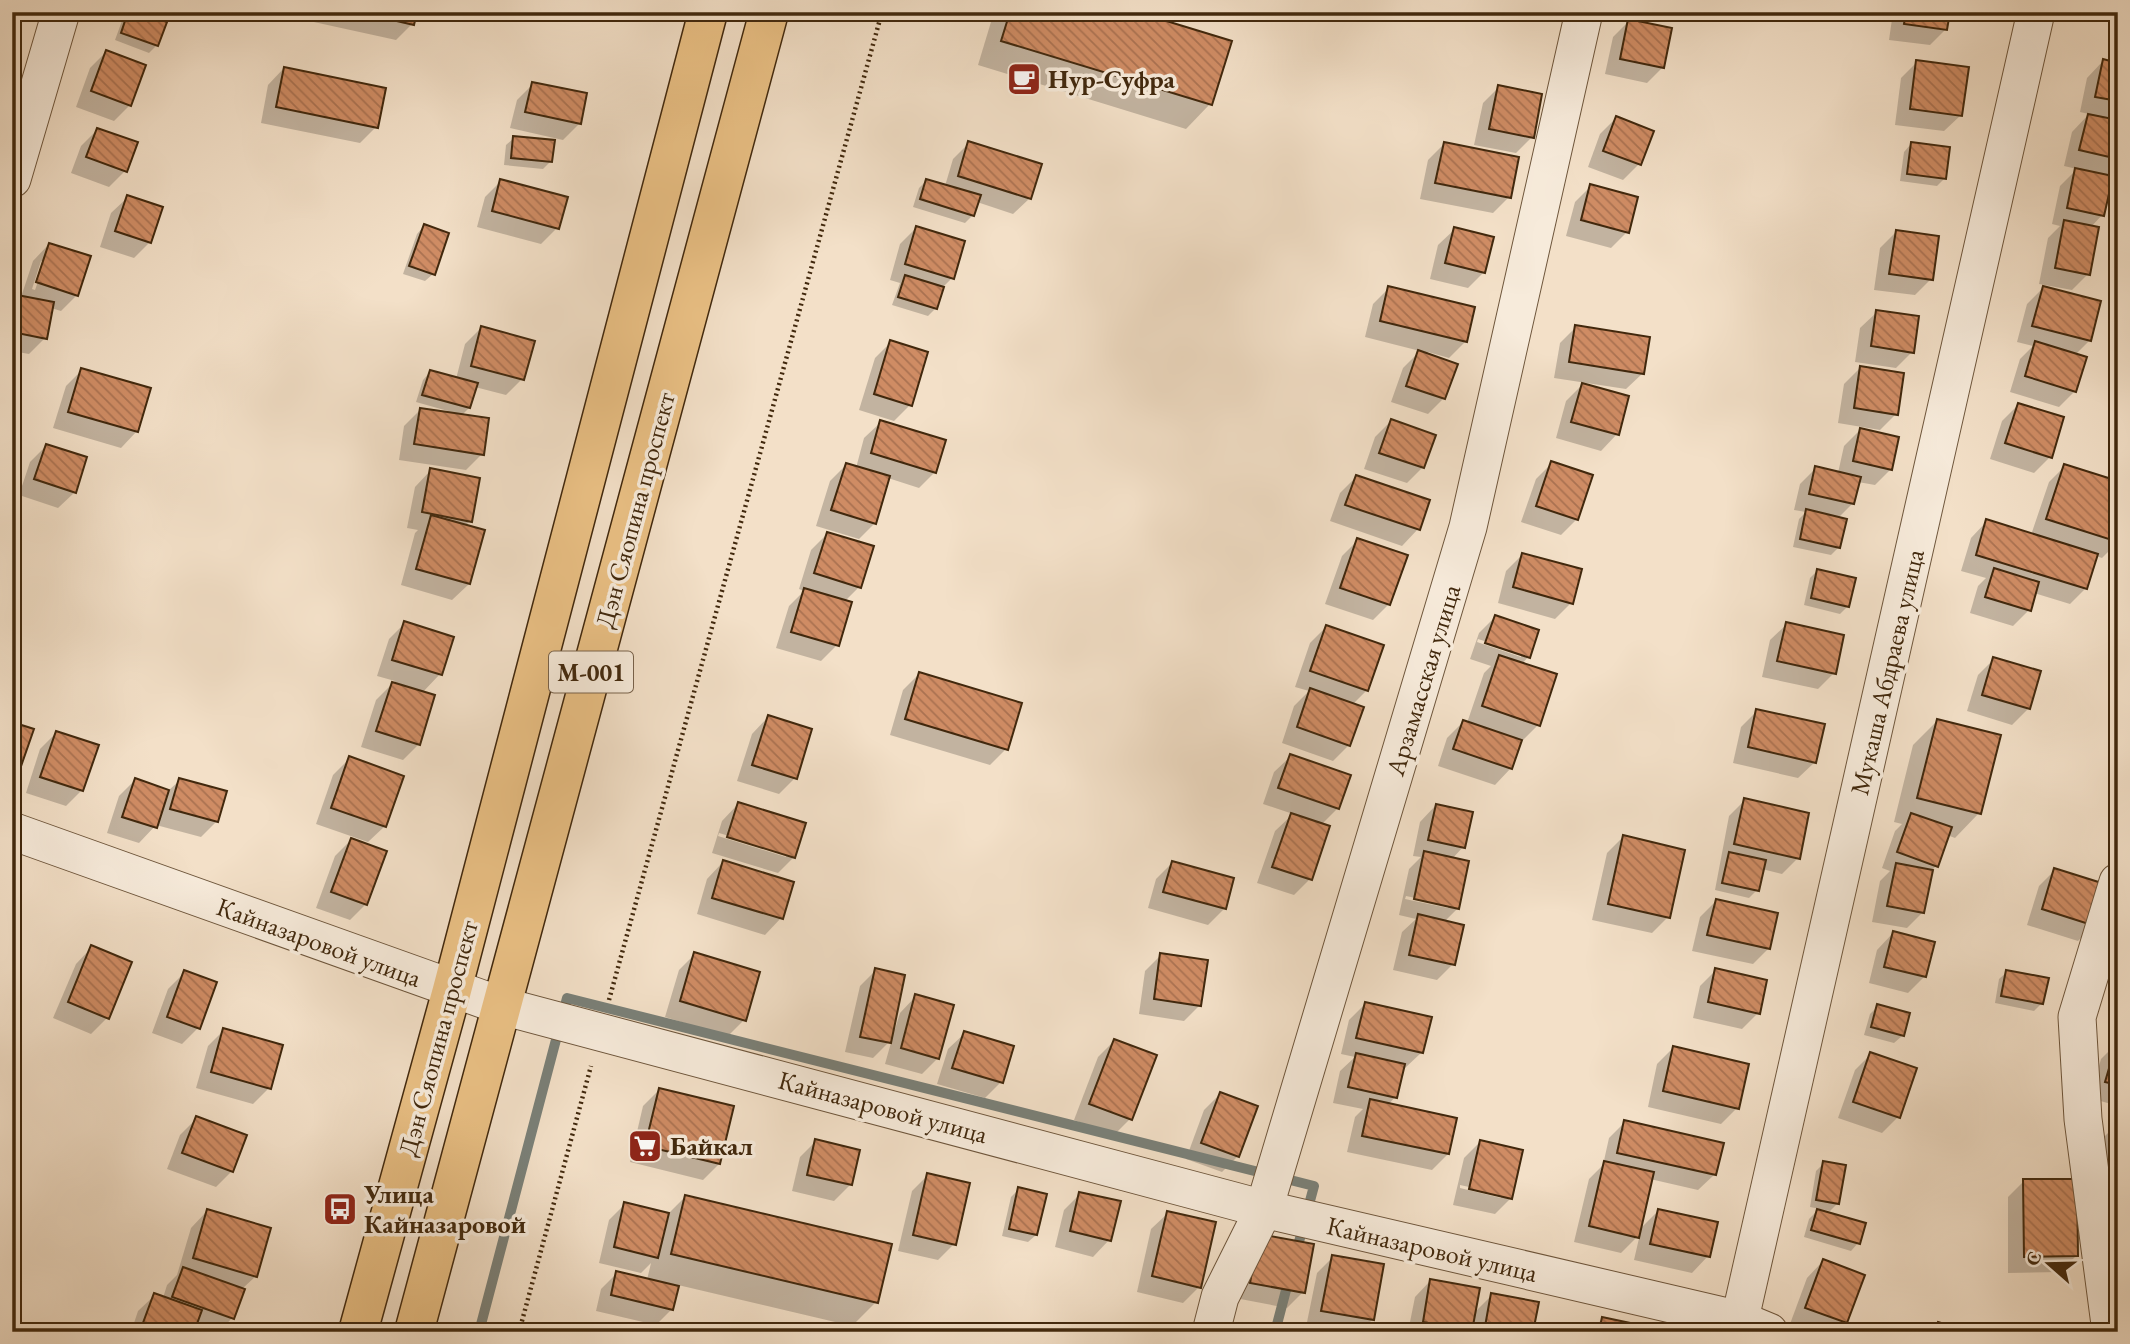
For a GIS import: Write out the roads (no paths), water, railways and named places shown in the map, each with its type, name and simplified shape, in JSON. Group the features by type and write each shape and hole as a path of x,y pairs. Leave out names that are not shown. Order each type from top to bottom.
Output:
{"main road":[{"name":"Дэн Сяопина проспект","path":"358,1332 452,990 708,12"},
{"name":"Дэн Сяопина проспект","path":"414,1332 769,12"}],"street":[{"path":"12,179 61,12"},
{"name":"Арзамасская улица","path":"1211,1332 1220,1297 1264,1209 1468,527 1584,12"},
{"name":"Мукаша Абдраева улица","path":"1749,1328 2036,12"},
{"name":"Кайназаровой улица","path":"12,831 502,1006 1264,1209 1749,1328"},
{"path":"2111,1332 2082,1119 2077,1017 2118,882"}],"waterway":[{"path":"479,1332 567,998 1314,1186 1296,1253"},
{"path":"1275,1332 1290,1275"}],"place":[{"name":"Нур-Суфра","path":"1024,79"},
{"name":"Байкал","path":"645,1146"},
{"name":"Улица Кайназаровой","path":"340,1209"}]}
